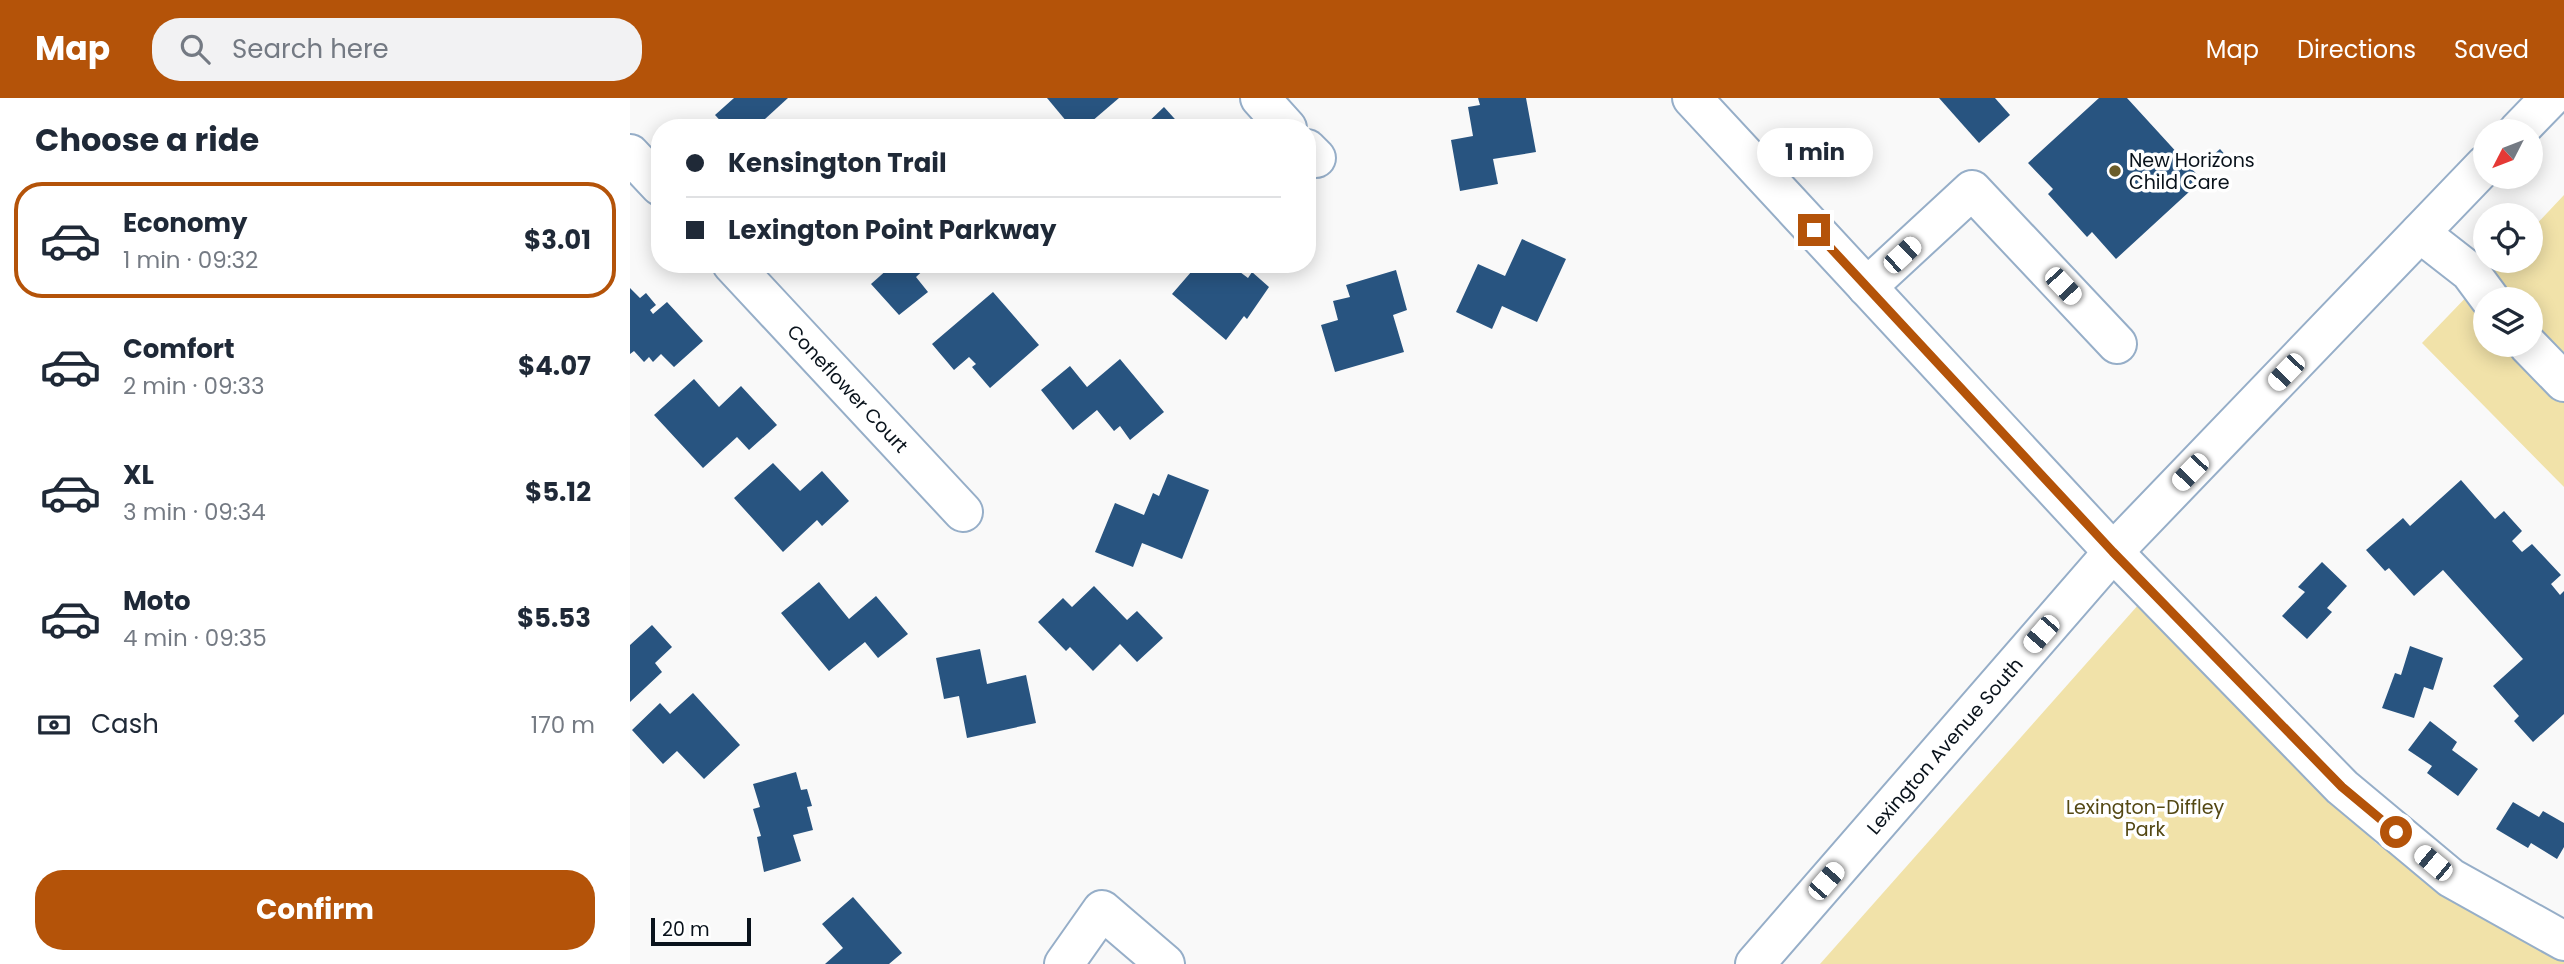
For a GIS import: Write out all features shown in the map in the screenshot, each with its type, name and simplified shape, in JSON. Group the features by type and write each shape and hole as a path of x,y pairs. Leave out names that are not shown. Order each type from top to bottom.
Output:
{"street":[{"path":"1259,98 1279,119"},
{"path":"1692,98 2113,552 2342,787 2451,878 2564,941"},
{"path":"2530,119 2550,98"},
{"path":"630,154 651,176"},
{"name":"Lexington Avenue South","path":"1755,964 2113,552 2473,178"},
{"path":"1867,287 1972,190 2117,344"},
{"path":"2420,233 2470,272 2481,287"},
{"name":"Coneflower Court","path":"740,273 963,512"},
{"path":"2540,357 2564,382"},
{"path":"1065,964 1102,910 1165,964"}],"green space":[{"path":"2564,195 2564,487 2422,343 2473,290 2473,357 2543,357 2543,287 2476,287 2489,273 2543,273 2543,217"},
{"name":"Lexington-Diffley Park","path":"2139,604 2376,843 2537,949 2564,961 2564,964 1820,964"}],"building":[{"path":"734,98 788,98 765,119 719,119 715,115"},
{"path":"1047,98 1119,98 1094,119 1064,119"},
{"path":"1478,98 1526,98 1536,152 1493,159 1498,184 1460,191 1451,140 1473,136 1468,107 1480,105"},
{"path":"1939,98 1995,98 2010,115 1979,143"},
{"name":"New Horizons Child Care","path":"2099,98 2127,98 2202,180 2116,259 2092,232 2087,237 2048,194 2053,189 2028,163"},
{"path":"1164,107 1175,119 1151,119"},
{"path":"2220,149 2227,157 2218,166 2210,158"},
{"path":"1522,239 1566,259 1537,322 1502,306 1492,329 1456,312 1478,264 1505,276"},
{"path":"1396,270 1407,310 1393,315 1404,352 1335,372 1321,325 1338,320 1333,301 1350,297 1346,285"},
{"path":"883,273 920,273 916,277 928,292 899,315 871,284"},
{"path":"1190,273 1241,273 1248,278 1253,273 1269,287 1247,319 1244,316 1226,340 1172,294"},
{"path":"630,288 640,298 646,293 656,305 650,310 653,314 667,302 703,341 674,367 661,354 653,362 649,357 644,362 634,351 630,354"},
{"path":"993,292 1039,345 990,388 972,367 976,364 969,357 954,370 932,344"},
{"path":"1120,359 1164,412 1130,440 1120,426 1114,431 1097,410 1073,430 1041,390 1070,366 1087,387"},
{"path":"694,379 719,407 741,386 777,425 749,450 737,437 703,468 654,415"},
{"path":"773,463 800,491 822,471 849,501 822,526 817,520 783,552 734,498"},
{"path":"1168,474 1209,490 1182,559 1142,543 1133,567 1095,552 1115,503 1144,515 1153,493 1159,496"},
{"path":"2461,480 2495,519 2504,511 2522,531 2512,541 2522,552 2532,544 2561,575 2551,584 2560,595 2564,591 2564,714 2533,742 2514,721 2519,716 2493,686 2523,659 2443,570 2414,596 2389,568 2385,571 2366,550 2403,518 2410,526"},
{"path":"2322,562 2347,586 2327,608 2332,612 2307,639 2282,616 2305,592 2298,587"},
{"path":"819,582 849,619 876,596 908,634 878,658 865,642 829,671 781,613"},
{"path":"1094,586 1127,620 1137,611 1163,638 1137,662 1120,644 1093,671 1070,647 1066,651 1038,622 1063,598 1072,607"},
{"path":"652,625 672,647 655,663 662,672 630,702 630,645"},
{"path":"2410,646 2443,658 2433,690 2424,687 2414,718 2382,708 2395,673 2401,675"},
{"path":"980,649 987,684 1026,675 1036,723 967,738 959,696 944,699 936,658"},
{"path":"693,693 740,745 704,779 677,751 663,764 632,730 660,703 670,714"},
{"path":"2430,721 2457,742 2452,750 2478,769 2458,796 2427,773 2432,766 2408,750"},
{"path":"796,772 801,790 807,789 812,806 807,807 813,830 793,835 801,861 764,872 757,837 761,836 753,809 760,807 753,784"},
{"path":"2513,802 2539,817 2543,811 2564,823 2564,847 2557,859 2531,843 2528,848 2496,829"},
{"path":"853,897 902,953 889,964 825,964 843,948 822,924"}],"place":[{"name":"New Horizons Child Care","path":"2115,171"}],"route":[{"path":"1814,230 2113,552 2342,787 2396,832"}]}
